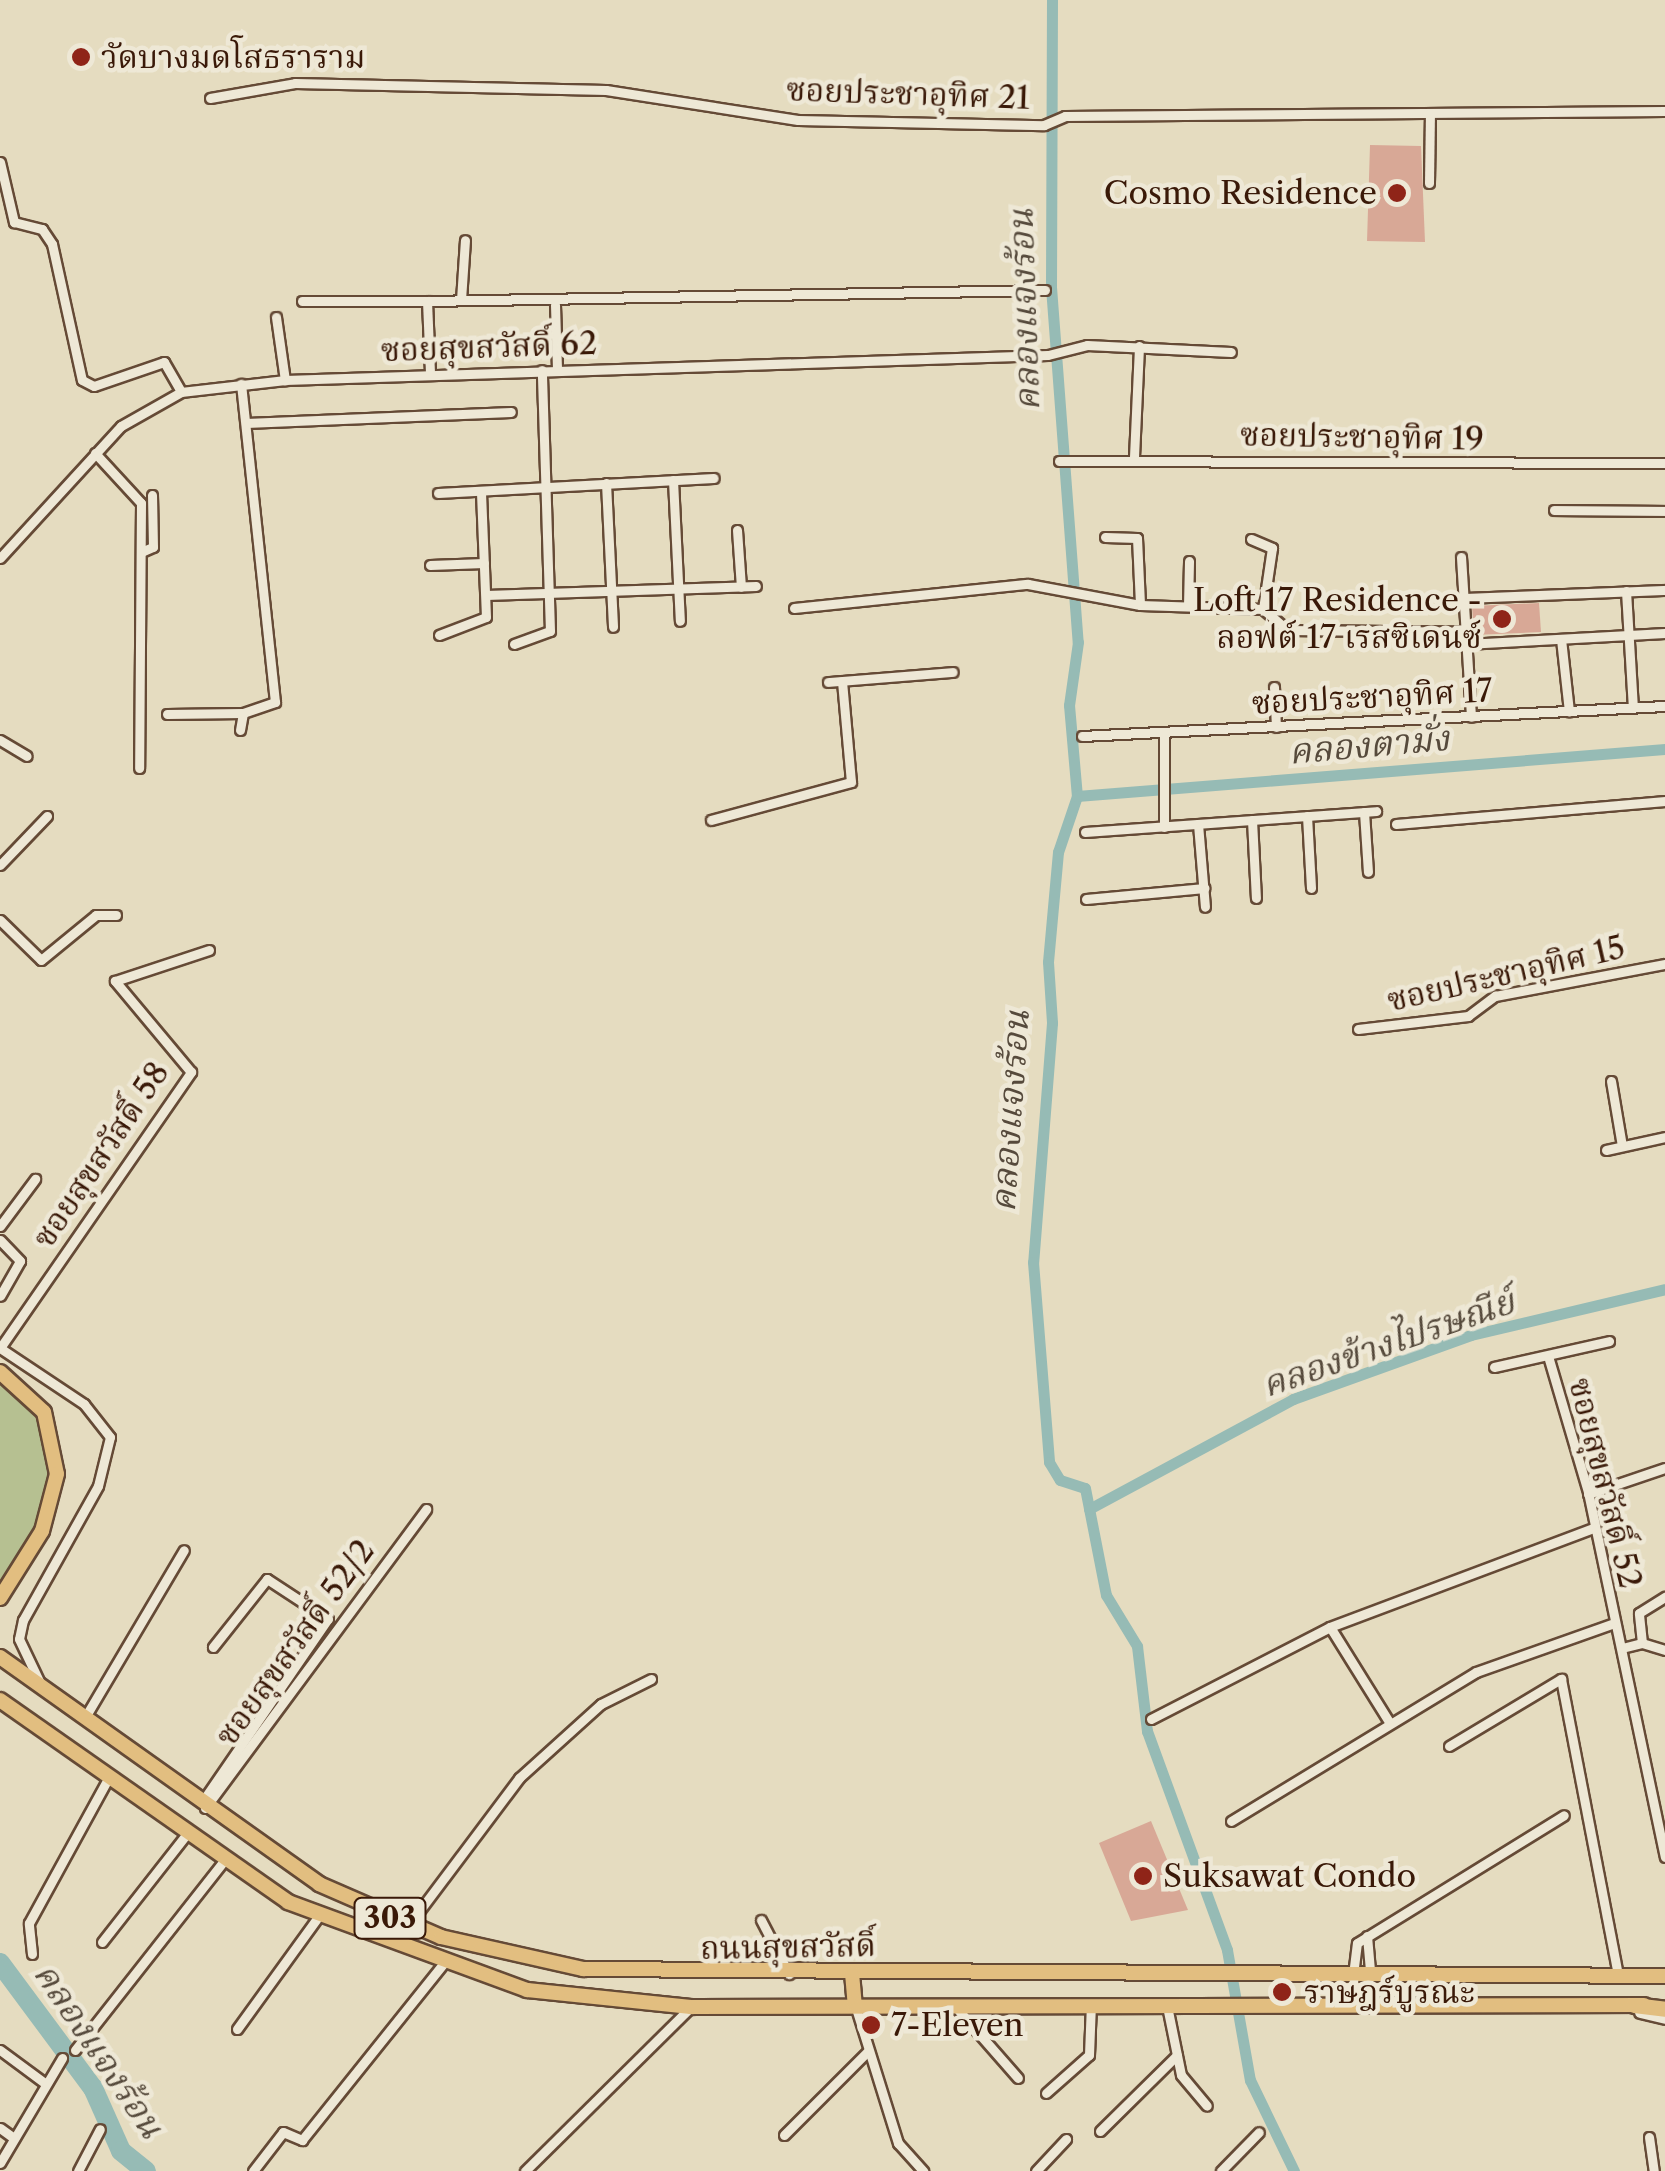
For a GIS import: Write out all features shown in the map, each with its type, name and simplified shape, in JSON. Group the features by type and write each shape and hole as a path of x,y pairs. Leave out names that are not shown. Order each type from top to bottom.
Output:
{"highway":[{"path":"1634,2005 1665,2007"}],"main road":[{"path":"0,1372 44,1412 57,1474 42,1531 0,1598"},
{"name":"ถนนสุขสวัสดิ์","path":"0,1657 203,1806 319,1884 408,1926 583,1969 789,1974 1665,1976"},
{"name":"ถนนสุขสวัสดิ์","path":"0,1700 222,1862 318,1916 444,1964 548,1994 692,2006 1634,2005"},
{"path":"0,1714 46,1734"},
{"path":"852,1974 855,2004"}],"street":[{"name":"ซอยประชาอุทิศ 21","path":"210,98 295,83 606,90 798,120 1044,125 1065,116 1665,111"},
{"path":"1429,183 1430,113"},
{"path":"0,162 2,188 14,222 42,230 52,244 82,380 94,386 164,362 181,392"},
{"path":"461,300 465,240"},
{"path":"302,301 1045,290"},
{"path":"427,300 430,374"},
{"path":"555,305 557,370"},
{"path":"276,317 285,380"},
{"name":"ซอยสุขสวัสดิ์ 62","path":"0,558 135,413 181,392 285,380 1048,355 1087,345 1232,352"},
{"path":"1134,457 1139,346"},
{"path":"514,644 550,631 542,370"},
{"path":"166,714 243,713 275,702 241,384"},
{"path":"246,424 510,412"},
{"path":"95,453 138,493 141,552 138,768"},
{"name":"ซอยประชาอุทิศ 19","path":"1060,461 1134,457 1665,464"},
{"path":"438,493 544,483 714,478"},
{"path":"673,480 680,620"},
{"path":"606,482 613,628"},
{"path":"439,635 484,620 480,491"},
{"path":"141,552 152,547 152,494"},
{"path":"1554,510 1665,511"},
{"path":"737,530 741,587"},
{"path":"1104,537 1138,538 1140,605"},
{"path":"1251,539 1272,548 1263,609"},
{"path":"1461,557 1471,718"},
{"path":"1188,561 1188,606"},
{"path":"430,565 484,563"},
{"path":"486,596 756,586"},
{"path":"794,608 1068,586 1086,594 1140,605 1263,609 1287,630 1466,632"},
{"path":"1463,598 1665,590"},
{"path":"1626,591 1633,708"},
{"path":"1466,644 1665,633"},
{"path":"1561,638 1569,712"},
{"path":"828,682 953,672"},
{"path":"711,820 852,782 842,681"},
{"path":"1274,687 1276,727"},
{"name":"ซอยประชาอุทิศ 17","path":"1082,736 1665,706"},
{"path":"240,730 243,713"},
{"path":"1164,732 1164,826"},
{"path":"0,740 27,756"},
{"path":"1396,824 1665,801"},
{"path":"1364,812 1368,872"},
{"path":"1085,832 1376,812"},
{"path":"0,865 47,816"},
{"path":"1307,816 1311,888"},
{"path":"1252,820 1256,898"},
{"path":"1198,824 1205,907"},
{"path":"1086,898 1204,888"},
{"path":"0,920 41,960 96,915 116,915"},
{"name":"ซอยสุขสวัสดิ์ 58","path":"0,1348 191,1072 116,980 208,950"},
{"name":"ซอยประชาอุทิศ 15","path":"1358,1030 1468,1016 1495,996 1665,964"},
{"path":"1612,1081 1622,1146"},
{"path":"1606,1150 1665,1137"},
{"path":"0,1226 35,1179"},
{"path":"0,1240 20,1260 0,1296"},
{"path":"1494,1366 1609,1341"},
{"path":"0,1348 84,1404 110,1437 98,1486 23,1620 22,1649 43,1690"},
{"name":"ซอยสุขสวัสดิ์ 52","path":"1548,1356 1588,1494 1665,1857"},
{"path":"1588,1494 1665,1468"},
{"name":"ซอยสุขสวัสดิ์ 52/2","path":"203,1806 426,1509"},
{"path":"1151,1719 1330,1627 1593,1528"},
{"path":"84,1719 184,1550"},
{"path":"203,1806 328,1618 266,1579 213,1647"},
{"path":"1642,1644 1639,1613 1665,1596"},
{"path":"1231,1821 1388,1720 1495,1664 1614,1623"},
{"path":"1330,1627 1388,1720"},
{"path":"1622,1648 1642,1644 1665,1650"},
{"path":"408,1926 519,1778 601,1704 650,1678"},
{"path":"1449,1746 1561,1679 1618,1976"},
{"path":"32,1954 29,1923 108,1780"},
{"path":"1353,1975 1355,1948 1367,1936 1564,1815"},
{"path":"102,1942 185,1836"},
{"path":"75,2050 222,1862"},
{"path":"237,2030 318,1916"},
{"path":"760,1920 789,1974"},
{"path":"1367,1936 1370,1974"},
{"path":"253,2171 283,2132 302,2140 444,1964"},
{"path":"952,2003 1018,2078"},
{"path":"855,2004 898,2143 923,2171"},
{"path":"1046,2093 1089,2055 1092,2004"},
{"path":"1165,2004 1177,2055 1207,2106"},
{"path":"1612,2005 1665,2018"},
{"path":"524,2171 692,2006"},
{"path":"0,2050 46,2084"},
{"path":"784,2135 868,2051"},
{"path":"1100,2131 1177,2055"},
{"path":"0,2163 62,2058"},
{"path":"0,2128 14,2138"},
{"path":"78,2171 100,2129"},
{"path":"1221,2171 1259,2132"},
{"path":"1649,2136 1654,2171"},
{"path":"1036,2171 1066,2139"}],"green space":[{"path":"0,1367 34,1392 59,1455 40,1533 0,1594"}],"building":[{"name":"Cosmo Residence","path":"1370,145 1421,146 1425,242 1367,241"},
{"path":"1539,603 1541,632 1474,635 1472,606"},
{"name":"Suksawat Condo","path":"1151,1821 1188,1910 1131,1921 1099,1843"}],"waterway":[{"name":"คลองแจงร้อน","path":"1052,0 1051,287 1078,642 1069,705 1077,796 1058,852 1048,962 1052,1023 1033,1262 1049,1462 1060,1480 1085,1488 1106,1595 1137,1646 1147,1731 1227,1950 1250,2080 1294,2171"},
{"name":"คลองตามั่ง","path":"1077,796 1665,749"},
{"name":"คลองข้างไปรษณีย์","path":"1089,1509 1293,1399 1471,1335 1665,1289"},
{"name":"คลองแจงร้อน","path":"0,1963 93,2088 121,2151 146,2171"}],"place":[{"name":"วัดบางมดโสธราราม","path":"81,57"},
{"name":"Cosmo Residence","path":"1397,193"},
{"name":"Loft 17 Residence - ลอฟต์ 17 เรสซิเดนซ์","path":"1502,619"},
{"name":"Suksawat Condo","path":"1143,1876"},
{"name":"ราษฎร์บูรณะ","path":"1282,1992"},
{"name":"7-Eleven","path":"871,2025"}]}
